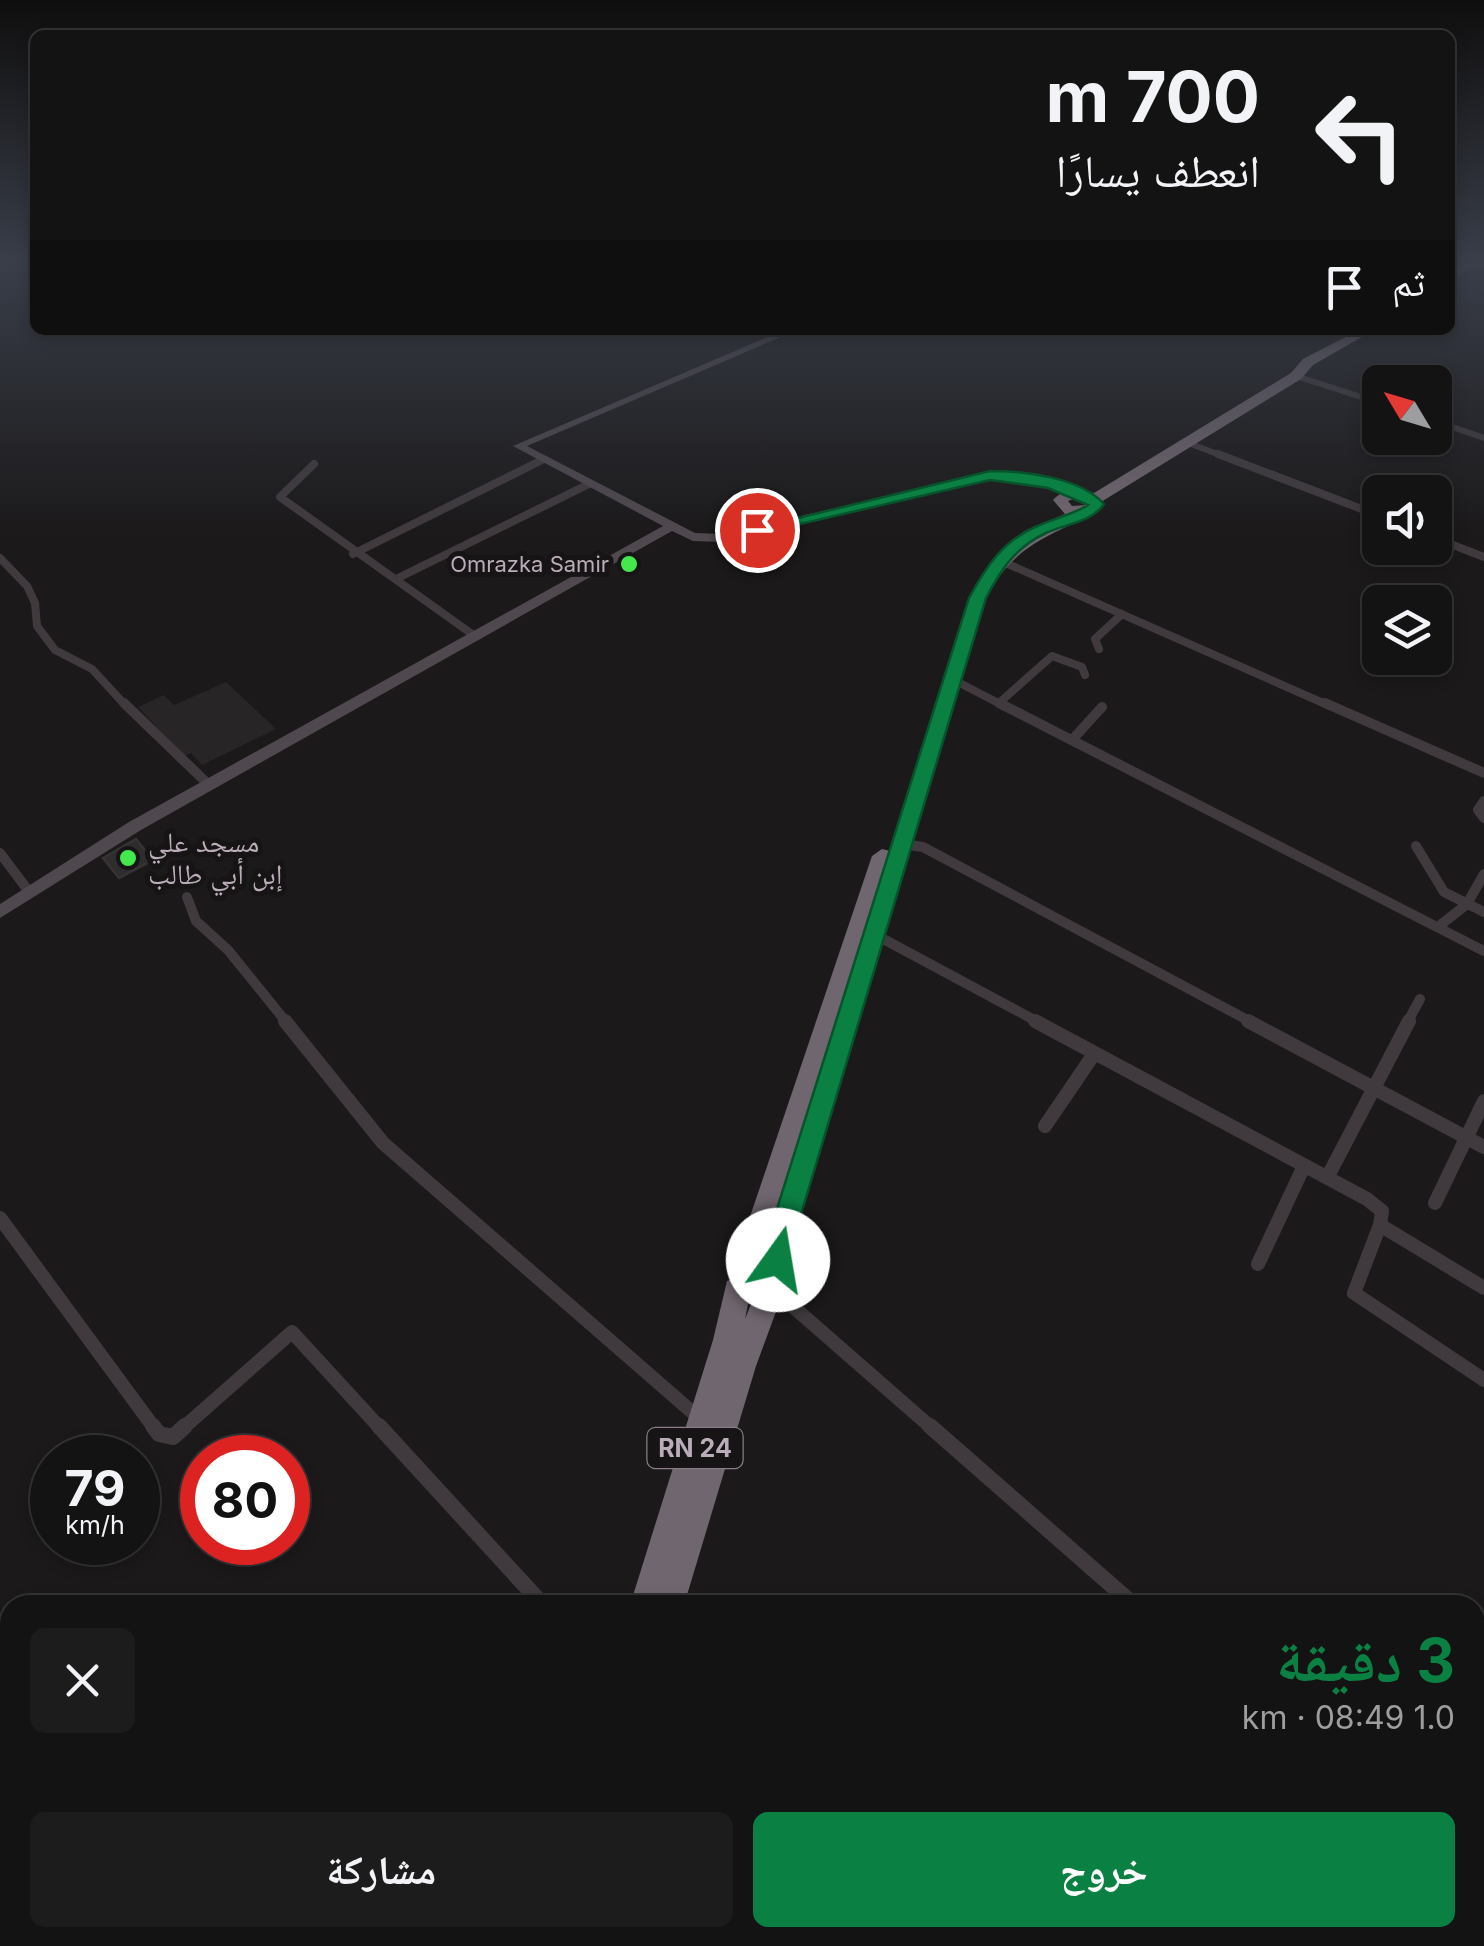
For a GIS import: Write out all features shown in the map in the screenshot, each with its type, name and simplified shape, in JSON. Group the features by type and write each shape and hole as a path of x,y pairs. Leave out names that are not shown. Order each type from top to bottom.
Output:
{"highway":[{"name":"RN 24","path":"671,1595 742,1366 773,1289 783,1231 978,598 999,560 1075,501 1288,374 1314,352"},
{"name":"RN 24","path":"649,1595 727,1340 742,1276 971,582 1009,538 1186,442 1296,376 1308,362 1327,352"},
{"path":"742,1276 766,1265 773,1289"}],"main road":[{"path":"740,352 518,446 693,537 721,538 970,479 1005,475 1028,479 1075,501"},
{"path":"0,912 209,784 472,634 672,526"}],"street":[{"path":"1296,376 1362,398"},
{"path":"1452,428 1484,438"},
{"path":"1186,442 1362,509"},
{"path":"353,554 542,460"},
{"path":"314,464 280,497 353,554 396,579 472,634"},
{"path":"396,579 589,484"},
{"path":"1452,544 1484,556"},
{"path":"999,560 1484,773"},
{"path":"2,564 27,586 35,603 37,626 55,650 92,669 155,736 209,784"},
{"path":"1100,649 1095,639 1122,614"},
{"path":"999,703 1052,656 1082,667 1085,675"},
{"path":"952,679 1484,951"},
{"path":"1072,740 1102,708"},
{"path":"1484,801 1478,810 1484,818"},
{"path":"902,844 923,847 1484,1148"},
{"path":"1416,846 1444,892 1484,912"},
{"path":"0,853 30,893"},
{"path":"1438,927 1467,904 1484,874"},
{"path":"187,897 196,921 228,950 382,1144 703,1422"},
{"path":"874,934 1376,1205 1382,1211 1380,1224 1354,1293 1484,1380"},
{"path":"1327,1178 1420,999"},
{"path":"1045,1126 1094,1054"},
{"path":"1435,1203 1484,1100"},
{"path":"1258,1264 1304,1166"},
{"path":"0,1218 159,1434 173,1437 292,1332 534,1595"},
{"path":"1380,1224 1484,1288"},
{"path":"773,1289 1123,1595"}],"shaded area":[{"path":"226,682 276,729 202,765 191,753 184,756 138,707 164,695 174,705"}],"building":[{"name":"مسجد علي إبن أبي طالب","path":"136,839 153,860 119,878 103,858"}],"place":[{"name":"Omrazka Samir","path":"629,564"},
{"name":"مسجد علي إبن أبي طالب","path":"128,858"}],"route":[{"path":"757,530 990,476 1052,484 1088,496 1096,504 1092,510 1020,542 997,563 983,586 783,1231 778,1260"}]}
